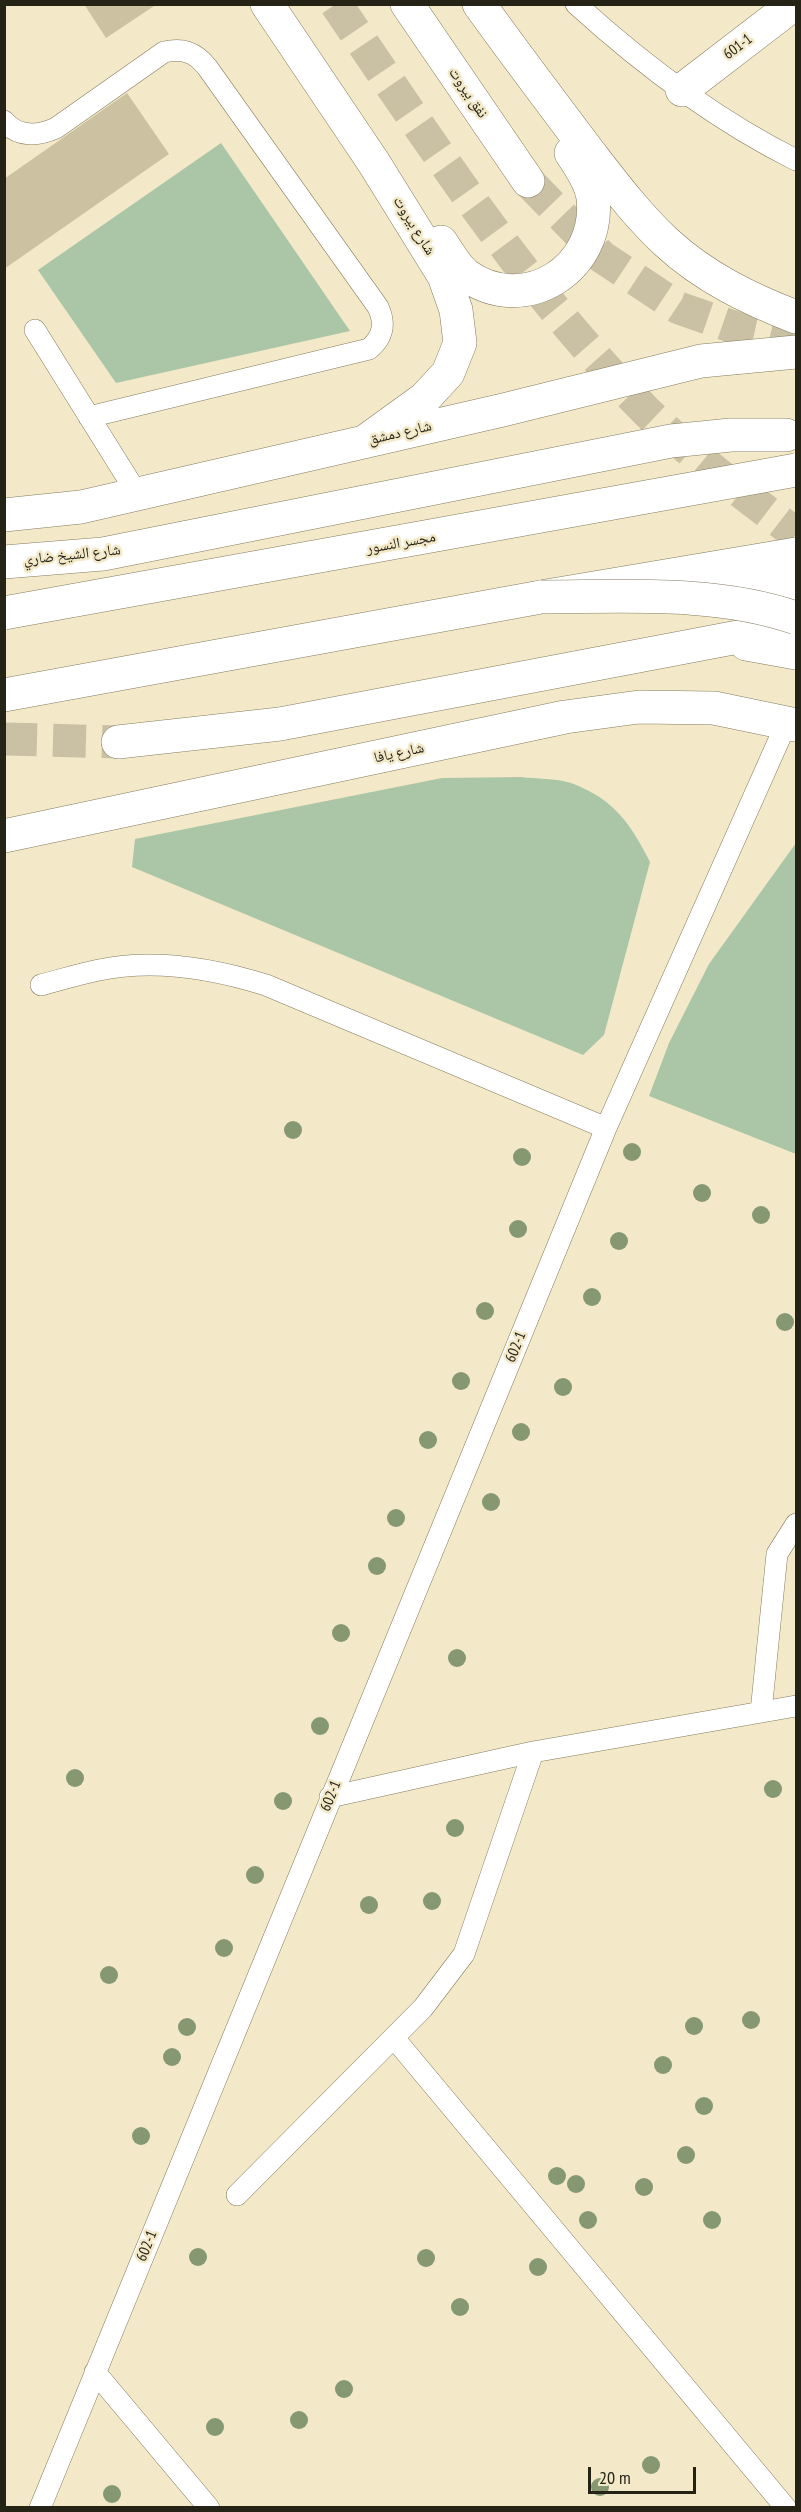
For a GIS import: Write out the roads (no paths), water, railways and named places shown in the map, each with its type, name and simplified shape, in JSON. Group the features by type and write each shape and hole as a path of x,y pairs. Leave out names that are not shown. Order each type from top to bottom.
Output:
{"main road":[{"name":"شارع بيروت","path":"267,4 374,163 444,276 456,310 460,343 448,373 425,398 367,440"},
{"name":"نفق بيروت","path":"407,4 528,181"},
{"path":"479,4 546,96 629,203 666,243 709,275 756,301 796,317"},
{"name":"601-1","path":"682,90 794,4"},
{"path":"374,163 404,191 465,274 489,287 516,291 543,285 567,271 584,250 593,224 593,196 582,170 555,122 546,96"},
{"name":"شارع دمشق","path":"4,515 81,507 138,495 503,410 701,361 796,352"},
{"name":"شارع الشيخ ضاري","path":"4,562 103,554 672,441 731,435 786,435"},
{"name":"مجسر النسور","path":"4,614 796,470"},
{"path":"4,537 81,507"},
{"path":"4,546 28,551 103,554"},
{"path":"4,695 541,597 796,554"},
{"path":"4,709 598,608 796,584"},
{"path":"541,597 670,598 731,603 796,618"},
{"path":"118,742 280,724 796,626"},
{"path":"724,641 796,653"},
{"name":"شارع يافا","path":"4,836 576,716 639,707 714,708 792,724"}],"lane":[{"path":"576,4 682,90 767,146 796,160"},
{"path":"4,121 9,127 24,134 40,135 56,128 164,52 178,49 199,57 378,307 383,318 381,336 369,349 89,417"},
{"path":"35,330 138,495"},
{"name":"602-1","path":"40,2508 606,1128 792,724"},
{"path":"41,985 99,970 132,965 189,967 233,974 266,985 606,1128"},
{"path":"761,1712 777,1554 796,1524"},
{"path":"330,1797 533,1752 796,1706"},
{"path":"237,2195 423,2008 464,1954 533,1752"},
{"path":"394,2038 786,2508"},
{"path":"95,2372 209,2508"}],"tunnel":[{"path":"336,4 444,163 560,316 646,411 719,475 796,534"},
{"path":"528,181 602,257 679,308 748,332 796,342"},
{"path":"4,739 118,742"}]}
